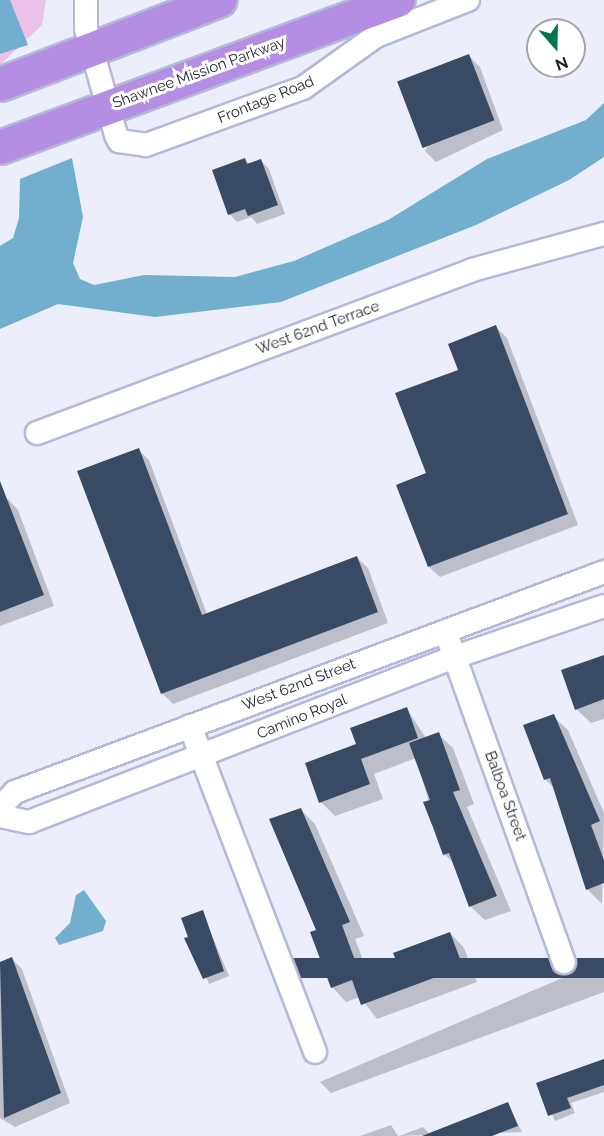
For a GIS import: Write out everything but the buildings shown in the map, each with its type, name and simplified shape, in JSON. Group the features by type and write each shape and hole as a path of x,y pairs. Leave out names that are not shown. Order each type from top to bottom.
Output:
{"highway":[{"path":"0,84 219,0"},
{"name":"Shawnee Mission Parkway","path":"0,147 398,0"}],"street":[{"path":"86,0 92,48 108,107"},
{"name":"Frontage Road","path":"108,107 119,141 146,146 303,88 376,36 468,0"},
{"name":"West 62nd Terrace","path":"37,433 472,270 604,234"},
{"name":"West 62nd Street","path":"0,808 15,792 604,572"},
{"name":"Camino Royal","path":"0,816 29,822 455,657 604,606"},
{"name":"Balboa Street","path":"445,630 564,962"},
{"path":"190,726 315,1052"}],"shaded area":[{"path":"0,0 46,0 42,25 0,65"}],"water":[{"path":"0,0 10,0 28,45 0,54"},
{"path":"604,103 604,157 569,180 476,225 281,302 155,317 58,304 0,329 0,246 13,238 19,218 20,179 72,158 83,217 73,263 80,279 94,285 144,275 235,277 294,261 388,220 487,159 586,120"},
{"path":"84,890 106,921 103,931 59,945 55,938 70,923 76,895"}]}
